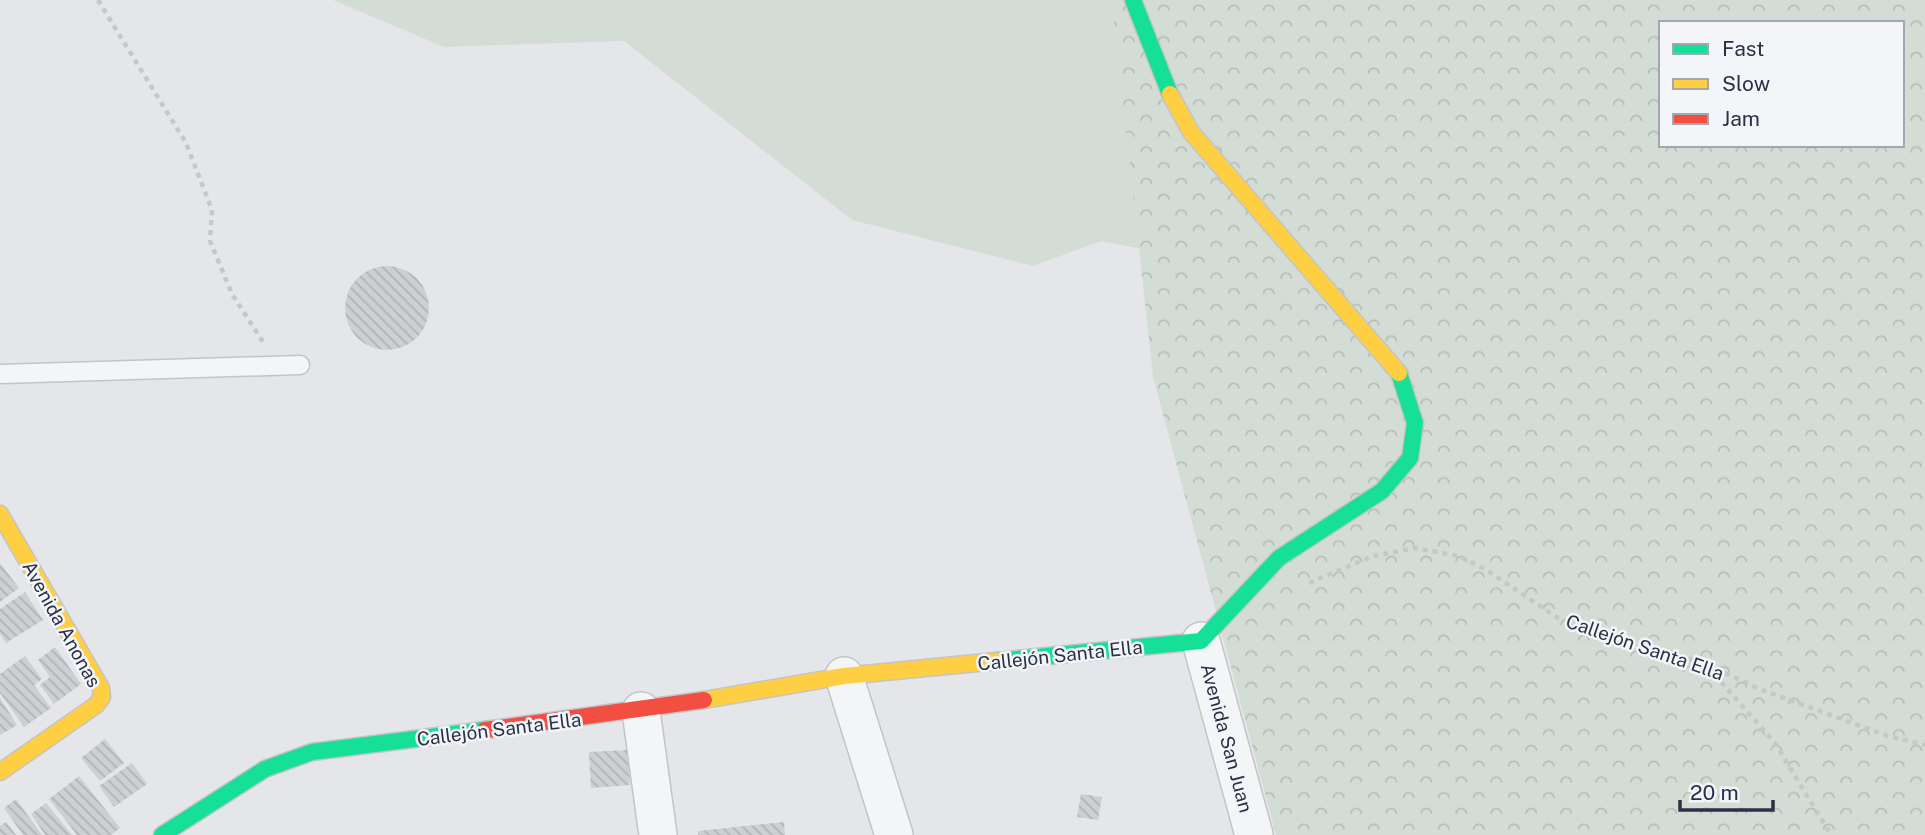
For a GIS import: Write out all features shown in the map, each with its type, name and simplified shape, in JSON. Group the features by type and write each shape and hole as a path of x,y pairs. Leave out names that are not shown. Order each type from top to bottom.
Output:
{"street":[{"path":"1133,0 1164,83 1191,132 1403,377 1415,423 1410,458 1382,491 1279,558 1201,641"},
{"name":"Avenida Anonas","path":"0,514 101,688 102,697 96,705 0,772"},
{"name":"Callejón Santa Ella","path":"162,835 265,769 312,752 641,711 844,676 1201,641"},
{"name":"Avenida San Juan","path":"1201,641 1254,835"},
{"path":"844,676 894,835"},
{"path":"641,711 658,835"}],"lane":[{"path":"0,374 300,365"}],"path":[{"path":"98,0 186,143 212,210 210,241 232,294 279,366"},
{"name":"Callejón Santa Ella","path":"1299,588 1373,556 1415,548 1459,556 1558,618 1706,664 1762,690 1888,736 1925,745"},
{"path":"1706,664 1775,743 1831,835"}],"green space":[{"path":"333,0 1925,0 1925,699 1393,298 1101,241 1033,266 852,220 624,41 444,47"},
{"path":"1112,0 1925,0 1925,835 1276,835 1153,377"}],"building":[{"path":"379,266 395,266 411,273 422,284 429,300 426,324 417,338 395,350 379,350 363,343 352,332 345,316 345,300 352,284 363,273"},
{"path":"0,563 19,588 0,602"},
{"path":"25,592 43,620 6,643 0,634 0,609"},
{"path":"55,647 81,684 54,704 40,685 50,677 38,660"},
{"path":"25,656 42,679 34,685 51,708 24,727 0,693 0,674"},
{"path":"0,698 17,725 0,735"},
{"path":"105,739 124,763 100,781 81,758"},
{"path":"628,750 630,785 591,788 589,752"},
{"path":"132,763 147,784 114,807 99,786"},
{"path":"79,776 120,828 111,835 77,835 49,799"},
{"path":"1081,794 1102,797 1098,820 1077,817"},
{"path":"16,799 42,835 23,835 4,808"},
{"path":"46,803 72,835 45,835 31,814"},
{"path":"6,822 16,835 0,835 0,826"},
{"path":"784,822 785,835 698,835 698,831"}],"traffic: fast":[{"path":"1133,0 1170,94"},
{"path":"997,661 1201,641 1279,558 1382,491 1410,458 1415,423 1399,373"},
{"path":"162,835 265,769 312,752 485,730"}],"traffic: slow":[{"path":"1170,94 1191,132 1399,373"},
{"path":"0,514 101,688 102,697 96,705 0,772"},
{"path":"704,700 844,676 997,661"}],"traffic: jam":[{"path":"485,730 704,700"}]}
